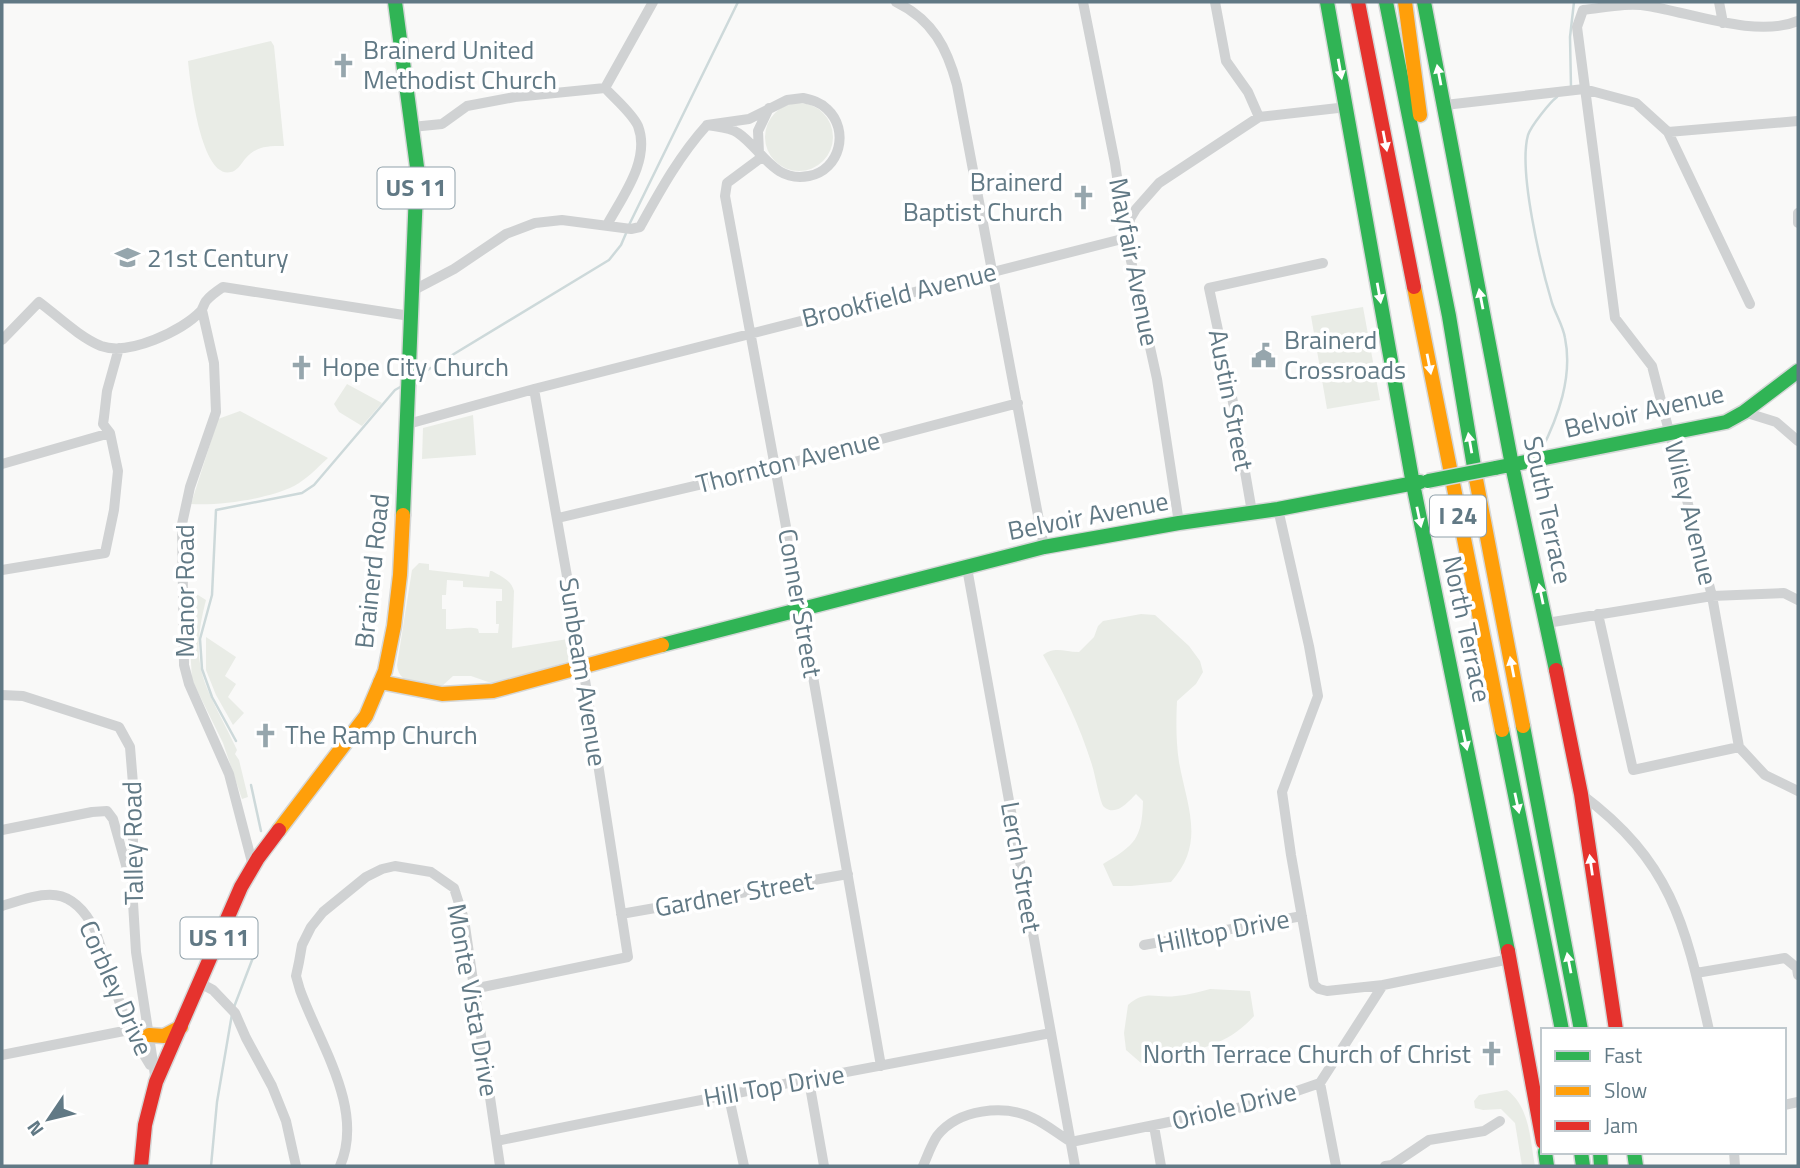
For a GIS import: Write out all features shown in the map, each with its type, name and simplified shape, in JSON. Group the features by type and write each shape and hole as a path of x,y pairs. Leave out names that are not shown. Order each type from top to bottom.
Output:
{"main road":[{"name":"Brainerd Road","path":"141,1166 154,1075 181,1027 235,899 253,867 359,727 372,705 391,648 400,575 417,167 395,2"},
{"name":"North Terrace","path":"1327,2 1413,484 1510,959 1541,1131"},
{"path":"1348,2 1379,110"},
{"name":"I 24","path":"1358,2 1562,1028"},
{"name":"I 24","path":"1386,2 1449,316 1479,497 1581,1028"},
{"path":"1405,2 1418,103 1438,220 1449,316"},
{"name":"South Terrace","path":"1424,2 1512,465 1581,794 1616,1028"},
{"name":"Belvoir Avenue","path":"380,682 442,694 476,693 1044,547 1278,509 1726,422 1744,412 1798,371"},
{"path":"149,1035 164,1036 181,1027"}],"street":[{"path":"605,88 653,2"},
{"path":"896,2 909,5 930,26 948,54 957,85 1044,547"},
{"name":"Mayfair Avenue","path":"1083,2 1115,163 1126,238 1157,379 1179,523"},
{"path":"1215,2 1226,61 1248,92 1259,117"},
{"path":"1719,2 1723,23 1784,27 1798,21"},
{"name":"Wiley Avenue","path":"1723,23 1645,5 1583,10 1577,27 1615,318 1652,366 1712,596 1739,747"},
{"path":"412,127 442,124 467,106 515,97 605,88"},
{"path":"605,88 637,124 641,140 640,155 629,186 607,225"},
{"path":"1445,105 1584,89 1636,103 1668,132 1750,304"},
{"path":"412,292 454,269 506,234 535,223 562,220 627,228 640,227 687,146 707,125 749,119 787,100 803,98 819,103 835,118 841,134 838,152 831,163 810,176 782,174 736,131 707,125"},
{"path":"1126,238 1130,219 1159,183 1259,117 1347,107"},
{"path":"761,155 758,131 769,108"},
{"path":"1668,132 1798,121"},
{"name":"Conner Street","path":"761,155 727,183 725,196 881,1066"},
{"path":"1798,213 1798,223"},
{"name":"Brookfield Avenue","path":"408,424 750,333 1126,238"},
{"name":"Austin Street","path":"1252,512 1231,391 1209,288 1323,263"},
{"path":"2,340 39,302 85,337 103,346 119,348 169,335 202,310 208,299 223,287 410,316"},
{"name":"Manor Road","path":"202,310 214,363 216,412 190,487 182,524 184,665 193,693 229,774 253,867"},
{"path":"2,570 104,553 114,510 118,471 110,433 103,424 107,391 119,348"},
{"name":"Sunbeam Avenue","path":"473,989 628,957 583,667 534,389"},
{"name":"Thornton Avenue","path":"558,518 775,467 1018,403"},
{"path":"1744,412 1776,422 1798,441"},
{"path":"2,464 110,433"},
{"path":"1278,509 1318,696 1282,792 1314,985 1327,991 1383,985 1510,959"},
{"name":"Lerch Street","path":"967,568 1075,1166"},
{"path":"1547,623 1712,596 1784,593 1798,600"},
{"path":"1598,614 1633,770 1739,747 1765,775 1798,791"},
{"name":"Talley Road","path":"2,695 23,696 119,727 130,747 134,796 132,887 136,952 154,1075"},
{"path":"1581,794 1634,840 1652,863 1673,901 1696,973 1709,1028"},
{"path":"2,830 107,811 113,819 132,887"},
{"name":"Monte Vista Drive","path":"340,1166 346,1143 347,1115 338,1083 296,976 302,945 323,912 366,877 395,866 431,872 454,888 464,919 500,1166"},
{"name":"Gardner Street","path":"621,914 848,874"},
{"name":"Corbley Drive","path":"2,906 39,894 61,894 88,915 129,1030 154,1075"},
{"name":"Hilltop Drive","path":"1144,946 1302,916"},
{"path":"1696,973 1786,958 1797,968 1798,975"},
{"path":"200,983 213,990 233,1009 272,1086 286,1121 296,1166"},
{"name":"Oriole Drive","path":"1071,1142 1262,1103 1321,1083 1383,985"},
{"path":"2,1055 129,1030"},
{"name":"Hill Top Drive","path":"497,1141 728,1093 809,1081 1051,1033"},
{"path":"809,1081 824,1166"},
{"path":"1321,1083 1336,1166"},
{"path":"728,1093 744,1166"},
{"path":"923,1166 937,1136 953,1122 972,1113 1003,1110 1032,1118 1071,1142"},
{"path":"1385,1166 1392,1165 1429,1140 1483,1131 1500,1121"},
{"path":"1154,1126 1161,1166"}],"shaded area":[{"path":"271,41 274,46 284,146 258,149 234,171 223,171 213,163 205,148 199,129 188,61"},
{"path":"799,103 812,106 823,113 830,124 833,137 830,150 823,161 812,168 799,171 786,168 775,161 768,150 765,137 768,124 775,113 786,106"},
{"path":"1363,307 1380,400 1327,409 1311,316"},
{"path":"347,384 382,403 362,426 339,412 334,404"},
{"path":"240,411 328,458 303,480 283,491 243,501 191,504 218,419"},
{"path":"473,415 476,455 422,459 423,428"},
{"path":"419,563 429,564 429,570 489,577 492,571 513,587 512,648 574,638 578,652 576,659 494,684 471,676 453,676 441,687 407,681 402,677 397,665 412,570","holes":["447,580 463,581 463,587 502,589 502,601 496,601 498,633 479,633 478,629 470,628 446,629 446,609 442,609 442,595 446,595"]},
{"path":"190,590 206,600 199,645 200,662 209,694 237,750 235,754 248,797 242,799 223,743 192,680"},
{"path":"1141,614 1155,615 1189,646 1200,661 1203,672 1196,684 1177,701 1178,754 1189,809 1191,839 1182,867 1171,882 1113,886 1103,864 1135,840 1141,824 1143,801 1136,794 1117,809 1108,810 1104,807 1082,736 1043,655 1056,650 1079,652 1094,637 1103,621"},
{"path":"206,637 236,657 225,676 236,684 228,697 244,713 233,725 206,670"},
{"path":"1210,989 1250,991 1254,1016 1227,1038 1196,1050 1141,1063 1126,1050 1124,1033 1128,1005 1134,1000 1146,996 1180,996"},
{"path":"1507,1090 1515,1097 1525,1115 1535,1166 1522,1166 1515,1123 1501,1109 1475,1108 1474,1101 1479,1095"}],"waterway":[{"path":"629,225 738,2"},
{"path":"1571,87 1570,37 1574,2"},
{"path":"1541,451 1562,396 1567,353 1564,334 1552,303 1537,243 1528,194 1526,151 1530,131 1557,97"},
{"path":"416,377 609,260 621,245 627,231"},
{"path":"236,741 212,697 202,669 200,639 212,595 216,510 302,493 314,485 395,390 402,386"},
{"path":"251,785 261,831"},
{"path":"234,1007 254,955"},
{"path":"211,1166 217,1102 232,1014"}],"traffic: fast":[{"path":"395,2 417,167 403,515"},
{"path":"1327,2 1413,484 1508,951"},
{"path":"1386,2 1449,316 1476,479"},
{"path":"1424,2 1512,465 1556,670"},
{"path":"1495,468 1726,422 1744,412 1798,371"},
{"path":"1428,481 1495,468"},
{"path":"662,645 1044,547 1278,509 1420,482"},
{"path":"1523,726 1581,1028"},
{"path":"1502,730 1562,1028"},
{"path":"1545,1154 1547,1166"},
{"path":"1581,1154 1583,1166"},
{"path":"1600,1154 1601,1166"},
{"path":"1634,1154 1636,1166"}],"traffic: slow":[{"path":"1405,2 1420,115"},
{"path":"1414,287 1502,730"},
{"path":"1476,479 1523,726"},
{"path":"279,830 366,716 385,671 400,575 403,515"},
{"path":"380,682 442,694 493,691 662,645"},
{"path":"149,1035 164,1036 181,1027"}],"traffic: jam":[{"path":"1358,2 1414,287"},
{"path":"1556,670 1581,794 1616,1028"},
{"path":"141,1166 145,1125 156,1082 241,887 279,830"},
{"path":"1508,951 1541,1131"}],"place":[{"name":"Brainerd United Methodist Church","path":"343,65"},
{"name":"Brainerd Baptist Church","path":"1083,197"},
{"name":"21st Century","path":"127,258"},
{"name":"Brainerd Crossroads","path":"1264,355"},
{"name":"Hope City Church","path":"302,367"},
{"name":"The Ramp Church","path":"265,735"},
{"name":"North Terrace Church of Christ","path":"1491,1054"}]}
